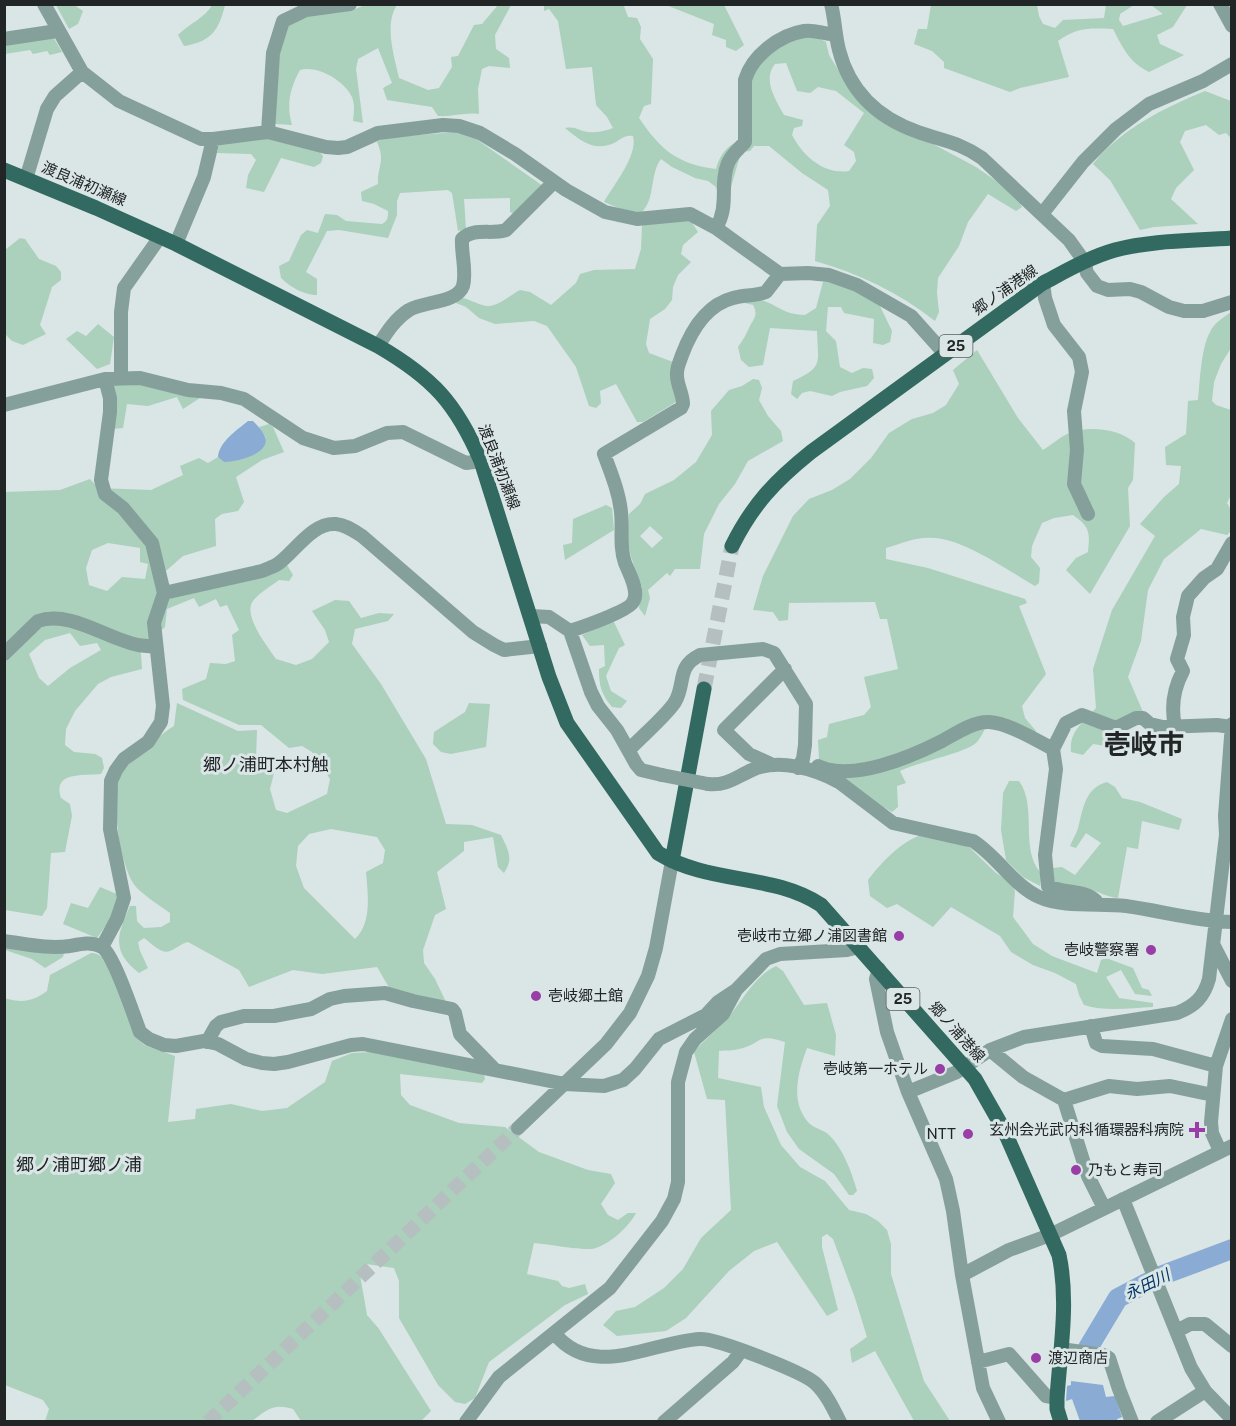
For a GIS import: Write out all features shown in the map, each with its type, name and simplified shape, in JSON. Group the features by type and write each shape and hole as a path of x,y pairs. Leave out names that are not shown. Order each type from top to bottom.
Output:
{"main road":[{"name":"渡良浦初瀬線","path":"4,170 176,244 378,346 410,364 439,390 469,433 481,461 555,696 567,723 658,852 672,861"},
{"name":"郷ノ浦港線","path":"732,546 746,518 788,471 1043,283 1083,261 1113,250 1139,244 1232,238"},
{"path":"672,861 704,689"},
{"name":"郷ノ浦港線","path":"672,861 698,871 799,891 821,905 975,1078 1004,1130 1059,1255 1063,1272 1064,1318 1057,1398 1057,1409 1061,1422"}],"street":[{"path":"44,4 82,72 119,101 201,139 268,132 338,148 347,147 378,133 443,125 459,126 480,133 604,212 637,219 690,214 716,228 780,274 829,275 857,285 911,316 945,354"},
{"path":"268,132 273,53 283,21 306,10 350,4"},
{"path":"831,4 839,50 852,83 862,98 878,112 918,132 968,147 1002,175 1069,240 1097,286 1108,290 1130,289 1150,295 1169,307 1184,311 1203,311 1232,302"},
{"path":"1220,4 1232,26"},
{"path":"4,39 57,30"},
{"path":"716,228 725,208 726,166 746,141 745,80 748,71 781,38 805,31 836,34"},
{"path":"1042,214 1083,162 1116,129 1149,104 1203,81 1232,64"},
{"path":"26,179 47,109 55,96 82,72"},
{"path":"176,244 204,177 213,139"},
{"path":"378,346 391,326 410,310 422,304 451,299 458,294 463,286 464,268 461,248 462,239 465,236 471,233 506,230 554,182"},
{"path":"121,377 121,312 124,288 160,237"},
{"path":"570,631 630,606 634,602 636,593 623,556 619,497 604,454 681,408 683,404 676,370 687,341 706,315 715,306 733,298 766,292 780,274"},
{"path":"1043,283 1045,298 1054,325 1078,357 1082,372 1074,411 1077,450 1074,484 1088,514"},
{"path":"4,405 105,379 140,378 188,390 221,393 244,399 303,438 334,448 355,446 387,433 403,432 466,463 481,461"},
{"path":"102,947 117,919 124,898 110,829 111,781 124,759 148,742 161,722 163,706 154,624 164,593 152,543 123,508 105,494 102,486 110,412 110,398 105,379"},
{"path":"164,593 277,565 314,531 324,525 335,524 347,526 362,536 473,632 494,645 504,650 540,646"},
{"path":"1175,726 1172,709 1178,679 1183,671 1178,659 1184,634 1183,617 1188,596 1204,578 1217,569 1232,543"},
{"path":"531,616 549,616 570,631 598,706 617,730 641,770 708,784 725,784 752,770 771,764 801,763 822,768 870,769 886,765 988,721 1016,731 1053,749"},
{"path":"4,654 38,621 45,619 83,625 137,645 156,647"},
{"path":"629,750 674,704 683,672 691,659 700,655 763,649 774,653 806,704 801,763"},
{"path":"771,764 749,754 724,729 785,669"},
{"path":"908,1092 957,1072 990,1050 1024,1037 1177,1013 1188,1009 1202,997 1207,988 1229,836 1224,816 1231,726 1156,726 1143,718 1136,718 1116,728 1082,715 1066,723 1053,749 1056,769 1045,855 1048,886 1054,890 1091,895 1098,903"},
{"path":"801,763 839,782 893,823 973,841 1005,872 1038,897 1065,904 1098,903 1128,906 1216,922 1232,922"},
{"path":"518,1128 606,1044 630,1013 648,976 656,948 672,861"},
{"path":"4,941 51,948 84,944 102,947 114,965 140,1032 149,1039 164,1045 176,1046 207,1042 218,1044 246,1059 274,1064 363,1044 565,1084 604,1086 623,1080 659,1039 706,1016 718,1002 736,990 761,963 773,956 859,947"},
{"path":"1214,946 1232,981"},
{"path":"879,969 876,979 887,1032 908,1092 946,1179 983,1388 999,1422"},
{"path":"485,1422 469,1417 499,1377 610,1288 641,1251 669,1210 678,1182 678,1082 681,1066 686,1052 695,1040 723,1014 736,990"},
{"path":"207,1042 216,1026 231,1019 244,1016 274,1016 311,1009 330,999 385,993 452,1009 460,1034 495,1070"},
{"path":"962,1275 1009,1250 1050,1235 1226,1148 1212,1133 1210,1122 1216,1066 1232,1019"},
{"path":"1091,1026 1096,1043 1102,1046 1153,1049 1216,1066"},
{"path":"990,1050 1023,1077 1064,1100 1088,1176 1104,1208"},
{"path":"1064,1100 1109,1086 1137,1089 1170,1086 1213,1095"},
{"path":"1123,1199 1191,1368 1205,1391 1232,1419"},
{"path":"1176,1331 1190,1324 1205,1324 1232,1346"},
{"path":"554,1333 564,1345 580,1354 605,1358 701,1339 728,1344 804,1375 823,1392 840,1422"},
{"path":"1061,1349 1103,1354 1109,1358 1132,1422"},
{"path":"664,1422 732,1362 741,1351"},
{"path":"978,1362 1009,1354 1046,1396 1057,1398"},
{"path":"1157,1422 1205,1391"}],"green space":[{"path":"56,5 74,5 83,11 78,24 69,29"},
{"path":"212,5 225,5 217,28 207,38 184,46 178,35 206,13"},
{"path":"365,5 397,5 391,21 391,31 399,78 428,90 439,88 452,67 451,57 458,56 474,25 482,24 498,5 511,5 495,35 496,49 509,58 510,68 489,66 482,69 478,89 479,114 438,116 432,107 387,100 383,88 392,83 378,48 358,59 356,69 363,123 353,121 353,100 343,85 329,75 307,69 300,70 291,90 289,110 292,125 275,124 277,63 281,40 286,29 303,16 342,12"},
{"path":"544,5 626,5 624,6 628,17 637,18 641,27 640,39 653,59 651,104 644,106 639,118 663,147 680,159 702,167 716,169 724,152 732,144 750,138 751,88 755,73 775,50 795,39 813,36 826,42 829,55 853,94 918,136 976,167 1015,194 1022,207 1016,211 988,194 968,222 959,246 938,278 939,312 935,321 878,285 815,261 817,225 830,206 828,190 802,173 769,146 754,146 750,151 741,152 729,194 717,218 716,187 708,181 695,178 672,167 661,159 657,165 646,207 641,213 621,209 604,202 629,161 634,144 633,136 624,137 608,145 595,146 583,141 565,128 601,132 613,128 596,105 592,67 566,69 558,21 549,9 544,11","holes":["786,63 797,91 810,93 818,87 836,91 864,113 844,145 854,152 856,161 849,171 823,167 808,157 797,143 792,135 794,128 802,126 803,120 784,115 777,103 770,83 771,70 775,64"]},
{"path":"666,5 724,5 744,45 736,51 726,47 726,40 712,35 714,24"},
{"path":"931,5 1037,5 1043,24 1055,28 1063,20 1104,18 1106,5 1134,5 1120,14 1119,20 1123,26 1163,14 1151,5 1187,5 1173,27 1157,35 1160,44 1184,55 1149,72 1131,59 1113,29 1084,29 1071,33 1058,41 1069,77 1010,92 944,68 944,62 932,51 914,44 918,29 927,29"},
{"path":"52,35 62,52 50,55 47,51 33,54 30,50 5,54 5,41"},
{"path":"1205,91 1231,101 1231,138 1226,133 1219,135 1206,125 1185,131 1180,142 1194,170 1176,188 1171,199 1198,224 1140,230 1110,180 1093,164 1130,130 1174,105"},
{"path":"455,132 476,139 543,186 514,214 510,212 510,198 464,199 466,229 458,231 452,193 448,190 400,193 397,201 397,215 388,238 339,230 327,231 306,272 317,279 317,295 298,290 281,278 279,266 289,261 301,235 307,230 318,233 325,214 337,215 346,221 382,224 387,220 388,211 362,201 361,192 378,184 381,154 377,142 383,138"},
{"path":"269,136 319,151 323,156 321,163 314,167 281,158 264,192 246,188 248,175 256,160 251,154 217,153 219,144"},
{"path":"689,218 698,232 683,245 681,254 691,262 678,275 673,287 672,300 665,309 650,319 646,344 649,353 673,362 676,402 643,422 637,422 616,384 600,391 601,403 596,408 589,406 576,367 547,326 534,321 495,324 479,318 466,307 456,303 455,300 458,297 490,306 520,290 530,292 551,305 576,283 580,274 594,270 635,269 641,249 642,225"},
{"path":"20,238 25,239 39,259 56,266 61,272 61,280 52,287 40,325 46,334 23,345 12,341 4,333 5,250"},
{"path":"831,280 877,300 892,331 890,342 883,345 873,343 874,319 844,313 841,307 828,307 826,331 836,341 840,367 852,373 863,368 872,369 874,378 867,386 832,396 810,391 802,393 797,399 791,394 793,381 810,372 817,363 817,331 770,328 763,365 749,367 741,360 738,347 755,315 753,305 745,303 756,299 762,300 790,313 805,315 816,308 823,282"},
{"path":"1231,312 1231,348 1214,382 1212,401 1216,405 1231,410 1231,495 1227,503 1231,510 1231,531 1227,535 1201,529 1164,559 1148,590 1141,641 1128,677 1143,712 1121,722 1123,739 1118,748 1093,744 1083,755 1071,752 1072,738 1096,708 1093,669 1112,610 1155,536 1140,524 1179,484 1181,466 1166,465 1165,447 1186,434 1188,401 1198,400 1201,365 1207,339 1219,320"},
{"path":"98,324 114,337 110,364 97,369 66,339 77,331 86,336"},
{"path":"977,350 1018,418 1043,450 1067,434 1093,429 1112,431 1135,443 1133,480 1128,488 1130,526 1090,594 1066,570 1076,558 1088,552 1088,530 1073,515 1054,518 1042,523 1032,546 1031,557 1040,568 1039,583 1035,586 973,550 947,540 922,538 886,548 886,559 928,568 1025,599 1027,603 1019,606 1046,674 1022,706 1025,718 1036,731 1035,734 991,716 983,733 972,746 900,771 906,783 897,786 898,807 892,812 819,760 818,740 827,737 829,724 864,715 871,707 864,677 898,669 887,619 880,619 875,602 789,603 788,620 779,621 773,612 753,610 763,576 793,516 809,499 832,490 850,479 871,458 889,433 912,419 933,413 946,405 959,384 953,370"},
{"path":"753,379 759,380 762,388 759,400 768,416 781,431 783,441 748,461 735,484 719,504 704,534 700,569 675,569 670,576 667,573 648,590 650,598 645,616 639,608 642,587 627,538 629,514 640,504 645,494 674,480 696,462 712,435 711,411 729,390","holes":["650,526 663,538 652,548 640,536"]},
{"path":"115,382 144,383 196,394 200,398 183,409 177,397 148,406 127,404 123,428 113,429 112,386"},
{"path":"269,424 273,427 284,452 262,460 236,477 244,502 238,511 222,514 215,519 216,546 183,556 167,570 156,574 160,596 287,565 293,575 289,581 279,580 258,595 253,601 251,614 257,631 276,659 296,665 312,659 329,642 325,630 312,611 335,600 349,601 361,618 379,613 394,614 388,621 355,629 352,644 381,684 426,759 446,824 472,825 501,835 509,854 509,863 504,873 498,867 493,837 464,842 464,851 437,872 446,909 435,915 423,950 424,963 446,1002 390,989 377,967 322,974 293,970 249,987 239,970 188,942 167,952 144,938 138,942 148,968 139,973 130,965 120,950 120,934 130,906 136,906 137,921 144,928 161,927 170,922 170,913 148,898 131,879 118,834 116,800 117,786 123,771 153,742 174,726 177,703 238,731 257,730 256,758 264,759 274,773 270,789 276,810 287,813 327,794 330,779 312,752 302,746 289,748 261,725 239,725 183,700 182,689 206,679 210,663 226,664 235,661 232,635 239,630 227,605 220,607 216,599 199,607 194,598 167,609 165,627 150,640 140,639 142,669 111,677 98,684 75,711 66,729 65,745 74,752 95,754 102,758 104,768 101,774 78,775 65,779 61,783 59,789 61,798 70,804 72,816 65,852 51,853 47,908 42,916 5,910 5,492 60,490 90,479 98,488 151,490 183,475 180,466 199,458 208,463 218,457 224,462 266,438 259,427","holes":["108,543 140,548 140,562 148,564 145,579 122,577 107,591 89,585 86,568 92,550","70,633 80,646 97,643 101,650 70,668 48,686 39,678 29,654 45,640","331,829 377,837 385,850 383,863 366,872 368,908 364,925 355,939 304,888 296,866 298,846 309,834"]},
{"path":"606,505 612,508 614,530 565,560 563,545 572,543 573,519"},
{"path":"613,620 625,645 619,648 606,676 611,691 627,701 621,708 612,707 601,689 599,669 605,666 604,645 590,646 582,635"},
{"path":"469,703 490,704 486,747 451,754 441,752 433,744 434,732 465,712"},
{"path":"1009,781 1019,781 1024,791 1029,815 1031,852 1041,873 1040,886 1023,877 1006,860 1001,830 1003,793"},
{"path":"1107,782 1115,787 1122,798 1140,802 1182,819 1179,830 1142,821 1138,849 1127,847 1118,898 1054,882 1053,868 1062,867 1075,875 1101,843 1086,833 1076,848 1070,846 1078,829 1087,798 1094,788"},
{"path":"922,835 957,841 970,848 996,873 1010,882 1015,891 1013,917 1033,944 1052,956 1097,973 1101,960 1106,958 1133,968 1142,988 1149,990 1152,996 1135,994 1121,970 1106,977 1119,998 1153,1003 1153,1007 1109,1009 1084,1005 1076,984 1033,965 1011,952 1000,936 951,907 933,927 897,904 887,908 870,896 868,880 879,867 899,847"},
{"path":"100,887 119,895 116,911 97,938 63,924 71,903 88,908"},
{"path":"4,944 64,953 63,957 45,968 32,959 5,950"},
{"path":"91,953 100,956 110,968 135,1035 144,1045 175,1056 168,1122 195,1119 196,1109 231,1104 262,1111 287,1108 325,1082 332,1061 352,1053 373,1052 484,1074 485,1079 482,1083 400,1074 401,1095 410,1105 459,1123 505,1127 539,1152 588,1170 611,1174 615,1183 601,1204 608,1215 618,1220 628,1213 636,1213 617,1235 605,1244 592,1249 534,1243 527,1274 558,1281 562,1286 569,1288 585,1284 588,1294 565,1305 489,1362 475,1398 465,1404 455,1402 438,1385 399,1318 399,1281 394,1268 366,1264 359,1269 367,1315 379,1329 431,1411 421,1421 301,1421 293,1409 275,1407 252,1421 45,1421 49,1409 43,1400 5,1385 4,998 22,1001 36,997 47,991 50,975"},
{"path":"776,966 783,971 804,1005 827,1003 836,1035 835,1056 807,1048 798,1077 797,1097 803,1116 810,1124 828,1134 835,1141 850,1169 857,1191 849,1195 834,1174 799,1149 787,1132 777,1106 785,1042 769,1038 739,1049 719,1051 718,1078 761,1087 764,1107 781,1145 800,1167 825,1181 849,1210 866,1214 887,1230 891,1244 891,1274 924,1381 950,1421 914,1421 875,1351 852,1363 850,1349 867,1337 833,1239 827,1234 822,1237 822,1247 838,1310 827,1316 777,1242 754,1251 729,1271 686,1318 666,1331 617,1336 603,1325 616,1311 635,1307 664,1288 683,1269 701,1238 731,1210 725,1100 707,1099 694,1052 724,1022 754,984"}],"water":[{"path":"248,421 253,421 264,435 263,448 244,459 224,462 218,457 222,446"},
{"path":"1071,1381 1103,1385 1106,1397 1115,1396 1122,1417 1117,1419 1118,1421 1080,1421 1072,1399 1066,1401 1067,1386 1071,1385"}],"waterway":[{"name":"永田川","path":"1088,1348 1118,1298 1160,1276 1232,1249"}],"tunnel":[{"path":"704,689 732,546"},
{"path":"208,1422 518,1128"}],"place":[{"name":"壱岐市立郷ノ浦図書館","path":"899,936"},
{"name":"壱岐警察署","path":"1151,950"},
{"name":"壱岐郷土館","path":"536,996"},
{"name":"壱岐第一ホテル","path":"940,1069"},
{"name":"玄州会光武内科循環器科病院","path":"1197,1130"},
{"name":"NTT","path":"968,1134"},
{"name":"乃もと寿司","path":"1076,1170"},
{"name":"渡辺商店","path":"1036,1358"}],"district":[{"name":"壱岐市","path":"1144,745"},
{"name":"郷ノ浦町本村触","path":"266,765"},
{"name":"郷ノ浦町郷ノ浦","path":"79,1165"}]}
